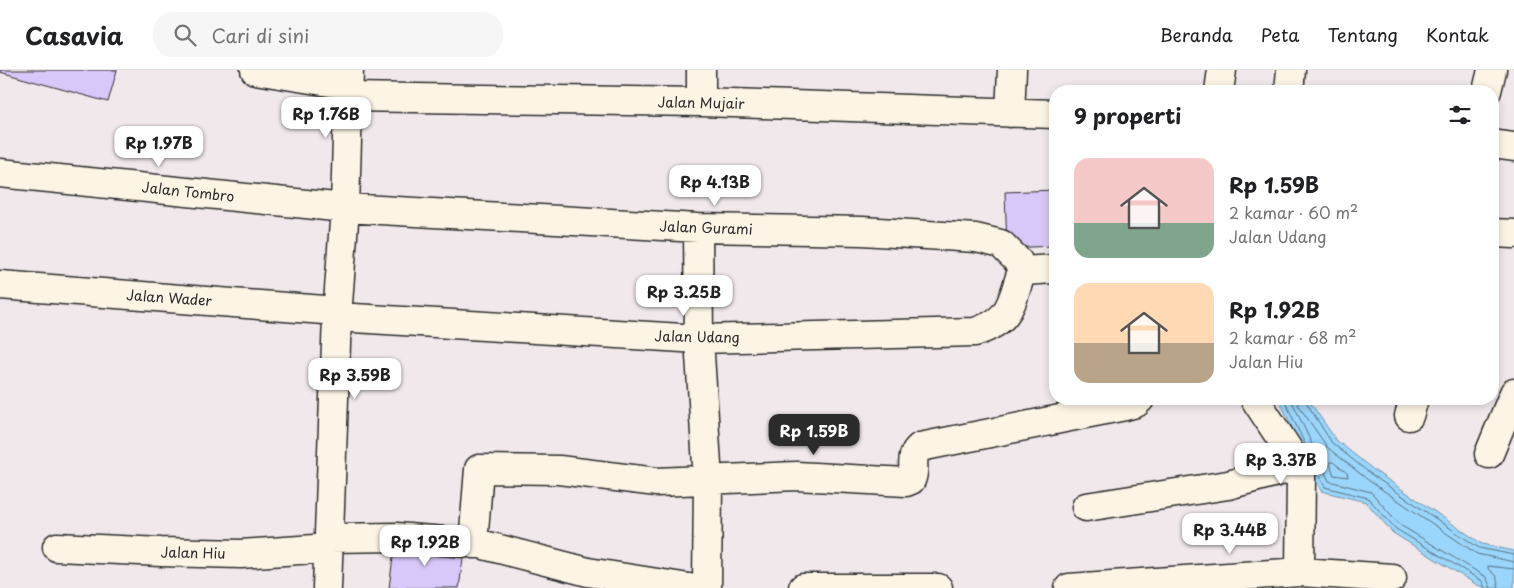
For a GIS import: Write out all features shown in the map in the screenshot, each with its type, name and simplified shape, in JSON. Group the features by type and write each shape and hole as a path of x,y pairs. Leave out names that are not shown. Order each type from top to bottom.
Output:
{"street":[{"name":"Jalan Mujair","path":"255,70 348,84 701,102 1049,114"},
{"path":"701,70 701,102"},
{"path":"1010,113 1012,70"},
{"path":"1220,85 1222,70"},
{"path":"1290,85 1292,70"},
{"path":"1488,85 1492,70"},
{"path":"327,588 337,314 345,208 348,84"},
{"path":"1499,145 1514,147"},
{"name":"Jalan Tombro","path":"0,173 345,208"},
{"name":"Jalan Gurami","path":"345,208 698,228 862,231 992,240 1001,244 1018,261 1022,271"},
{"path":"698,228 699,340 708,481 707,588"},
{"path":"1499,233 1514,234"},
{"path":"1022,271 1049,269"},
{"name":"Jalan Udang","path":"337,314 699,340 975,332 1000,320 1008,311 1022,271"},
{"name":"Jalan Wader","path":"0,285 337,314"},
{"path":"1489,454 1514,393"},
{"path":"473,544 479,469 560,470 657,482 796,476 906,482 911,480 913,476 912,459 920,447 1129,405"},
{"path":"1259,405 1299,466 1302,488 1300,572"},
{"path":"1086,507 1228,484 1299,466"},
{"name":"Jalan Hiu","path":"57,546 240,554 330,543 396,538 473,544 588,572 690,588"},
{"path":"1069,588 1300,572 1392,578"},
{"path":"803,588 938,588"}],"water":[{"path":"1282,405 1312,405 1336,440 1375,471 1482,544 1514,551 1514,588 1487,588 1477,585 1393,533 1366,502 1321,491"}],"building":[{"path":"0,70 117,70 108,102 0,72"},
{"path":"1049,190 1049,246 1007,248 1005,192"},
{"path":"395,542 464,551 459,588 389,588"}]}
